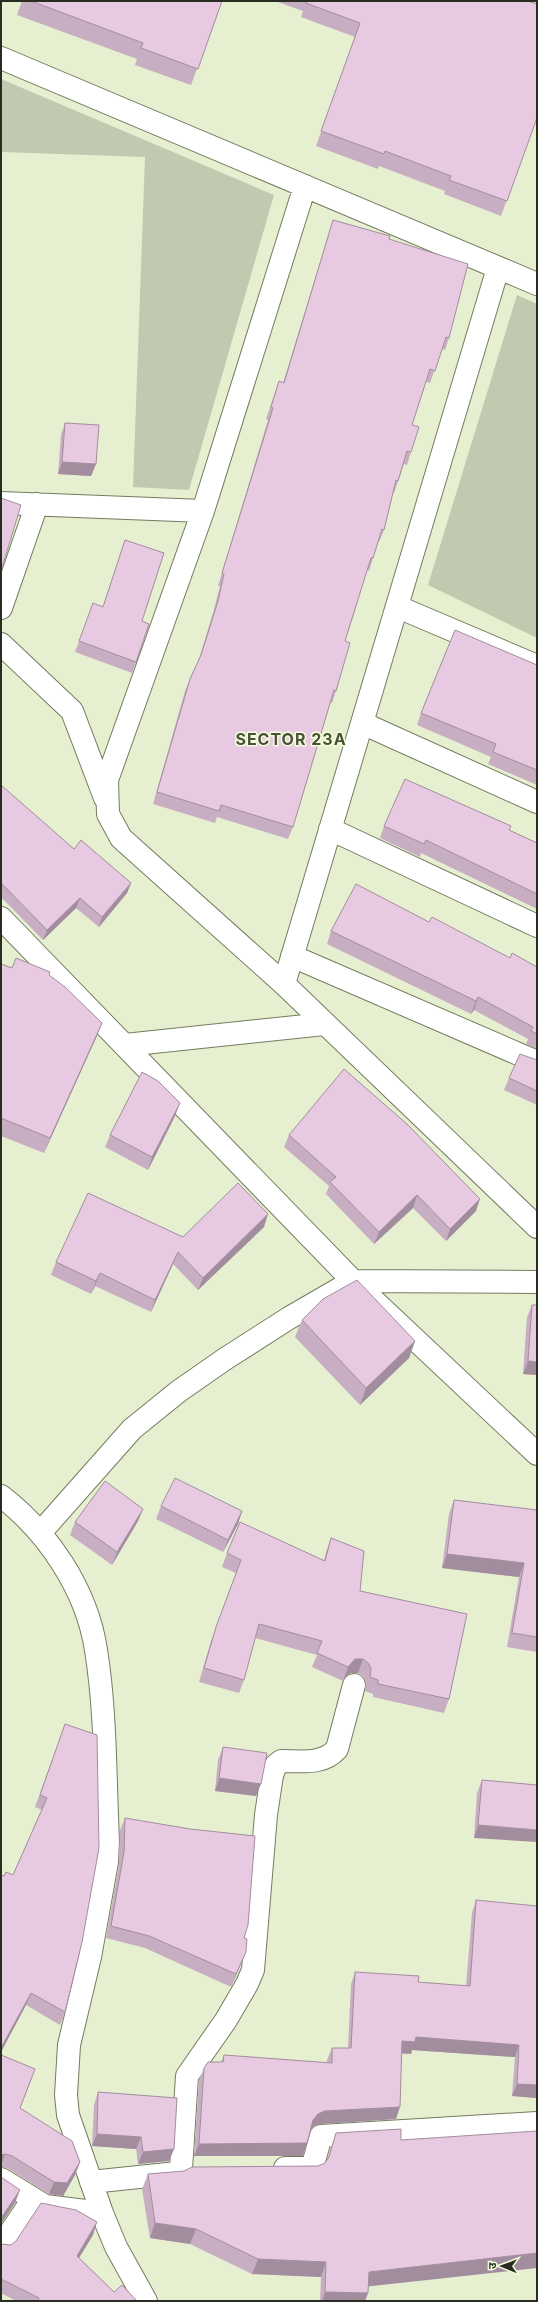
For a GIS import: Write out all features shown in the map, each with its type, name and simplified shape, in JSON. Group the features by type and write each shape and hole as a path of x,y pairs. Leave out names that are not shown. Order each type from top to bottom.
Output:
{"street":[{"path":"1,58 537,284"},
{"path":"306,186 203,511 107,780 108,814 121,838 284,984 537,1227"},
{"path":"284,984 398,607 498,268"},
{"path":"1,503 203,511"},
{"path":"1,608 37,504"},
{"path":"398,607 537,666"},
{"path":"1,644 72,712 108,805"},
{"path":"362,723 537,802"},
{"path":"330,829 537,926"},
{"path":"1,918 353,1281 537,1454"},
{"path":"292,956 537,1062"},
{"path":"125,1045 324,1024"},
{"path":"40,1532 132,1429 179,1391 288,1318 353,1281 537,1282"},
{"path":"1,1496 22,1512 40,1532 62,1564 82,1600 96,1649 101,1690 108,1840 107,1862 90,1957 69,2045 65,2077 68,2115 102,2213 116,2247 146,2301"},
{"path":"181,2169 187,2076 226,2020 247,1984 253,1970 266,1815 272,1775 276,1765 281,1762 322,1760 330,1756 337,1749 354,1685"},
{"path":"266,2168 312,2168 321,2136 537,2123"},
{"path":"91,2182 177,2173 181,2169 204,2169"},
{"path":"1,2179 45,2206 102,2213"},
{"path":"1,2246 33,2199"}],"green space":[{"path":"1,79 274,195 189,490 133,487 145,157 1,152"},
{"path":"517,295 537,304 537,638 428,585"}],"building":[{"path":"31,1 222,1 198,69 141,48 143,43"},
{"path":"307,1 528,1 537,4 537,118 507,201 449,180 451,176 385,151 384,154 321,131 360,23 306,3"},
{"path":"333,220 390,236 389,239 468,264 449,338 446,337 435,371 430,369 412,425 419,427 411,452 407,451 398,481 396,480 384,530 382,529 373,558 371,558 345,641 350,643 336,691 334,690 293,827 221,805 219,811 157,792 190,679 201,655 218,601 224,574 222,573 273,408 271,407 279,381 284,383"},
{"path":"65,423 99,425 96,464 62,462"},
{"path":"1,498 21,505 1,571"},
{"path":"125,540 164,553 142,621 149,624 136,662 79,641 93,603 103,607"},
{"path":"455,630 537,665 537,770 493,752 496,744 421,713"},
{"path":"405,779 511,826 509,830 537,843 537,894 426,840 424,844 384,826"},
{"path":"1,785 74,849 81,840 131,883 102,917 80,898 47,930 1,883"},
{"path":"356,884 429,922 432,917 510,958 512,953 537,967 537,1034 531,1031 533,1027 478,997 476,1001 331,931"},
{"path":"16,958 50,972 49,975 65,987 102,1023 50,1138 1,1118 1,964 12,968"},
{"path":"520,1054 537,1060 537,1091 509,1078"},
{"path":"344,1069 407,1124 480,1199 450,1229 417,1195 379,1232 330,1182 336,1177 289,1135"},
{"path":"142,1072 158,1081 180,1103 152,1157 110,1135"},
{"path":"238,1183 268,1214 203,1278 178,1252 155,1300 100,1273 96,1281 56,1262 88,1193 183,1237"},
{"path":"357,1280 415,1341 366,1388 302,1320 323,1299"},
{"path":"532,1305 537,1305 537,1362 528,1361"},
{"path":"175,1478 242,1511 228,1540 161,1506"},
{"path":"105,1481 143,1509 117,1552 75,1522"},
{"path":"454,1500 537,1510 537,1637 512,1633 524,1563 447,1554"},
{"path":"240,1522 325,1561 331,1538 364,1551 360,1591 467,1614 449,1699 378,1684 378,1680 370,1677 371,1668 363,1659 355,1659 348,1667 317,1653 322,1641 259,1624 244,1680 204,1668 216,1627 241,1560 227,1553"},
{"path":"65,1724 97,1735 99,1848 82,1942 65,2012 31,1993 1,2048 1,1875 4,1876 6,1872 13,1875 47,1798 40,1795"},
{"path":"223,1747 267,1753 261,1784 219,1778"},
{"path":"482,1780 537,1785 537,1830 478,1825"},
{"path":"125,1818 190,1829 255,1836 248,1925 244,1938 247,1939 246,1952 236,1974 149,1936 111,1926 124,1852"},
{"path":"476,1900 537,1906 537,2085 517,2084 519,2045 416,2037 415,2042 402,2041 400,2107 325,2111 318,2114 313,2120 307,2143 199,2144 204,2068 208,2062 223,2062 224,2055 332,2063 332,2048 351,2048 355,1972 419,1976 418,1982 470,1986"},
{"path":"1,2055 35,2069 20,2108 72,2141 80,2162 67,2183 54,2182 12,2156 5,2154 1,2155"},
{"path":"98,2092 177,2098 174,2149 143,2152 141,2137 97,2134"},
{"path":"401,2129 401,2140 537,2131 537,2253 369,2272 368,2293 325,2292 326,2262 258,2259 196,2229 155,2223 148,2174 184,2171 192,2167 318,2166 325,2163 329,2157 336,2133"},
{"path":"1,2177 20,2190 1,2218"},
{"path":"41,2203 76,2210 97,2222 77,2256 114,2292 122,2285 137,2301 38,2301 39,2298 1,2279 1,2244 11,2245 16,2241"}],"district":[{"name":"SECTOR 23A","path":"291,739"}]}
